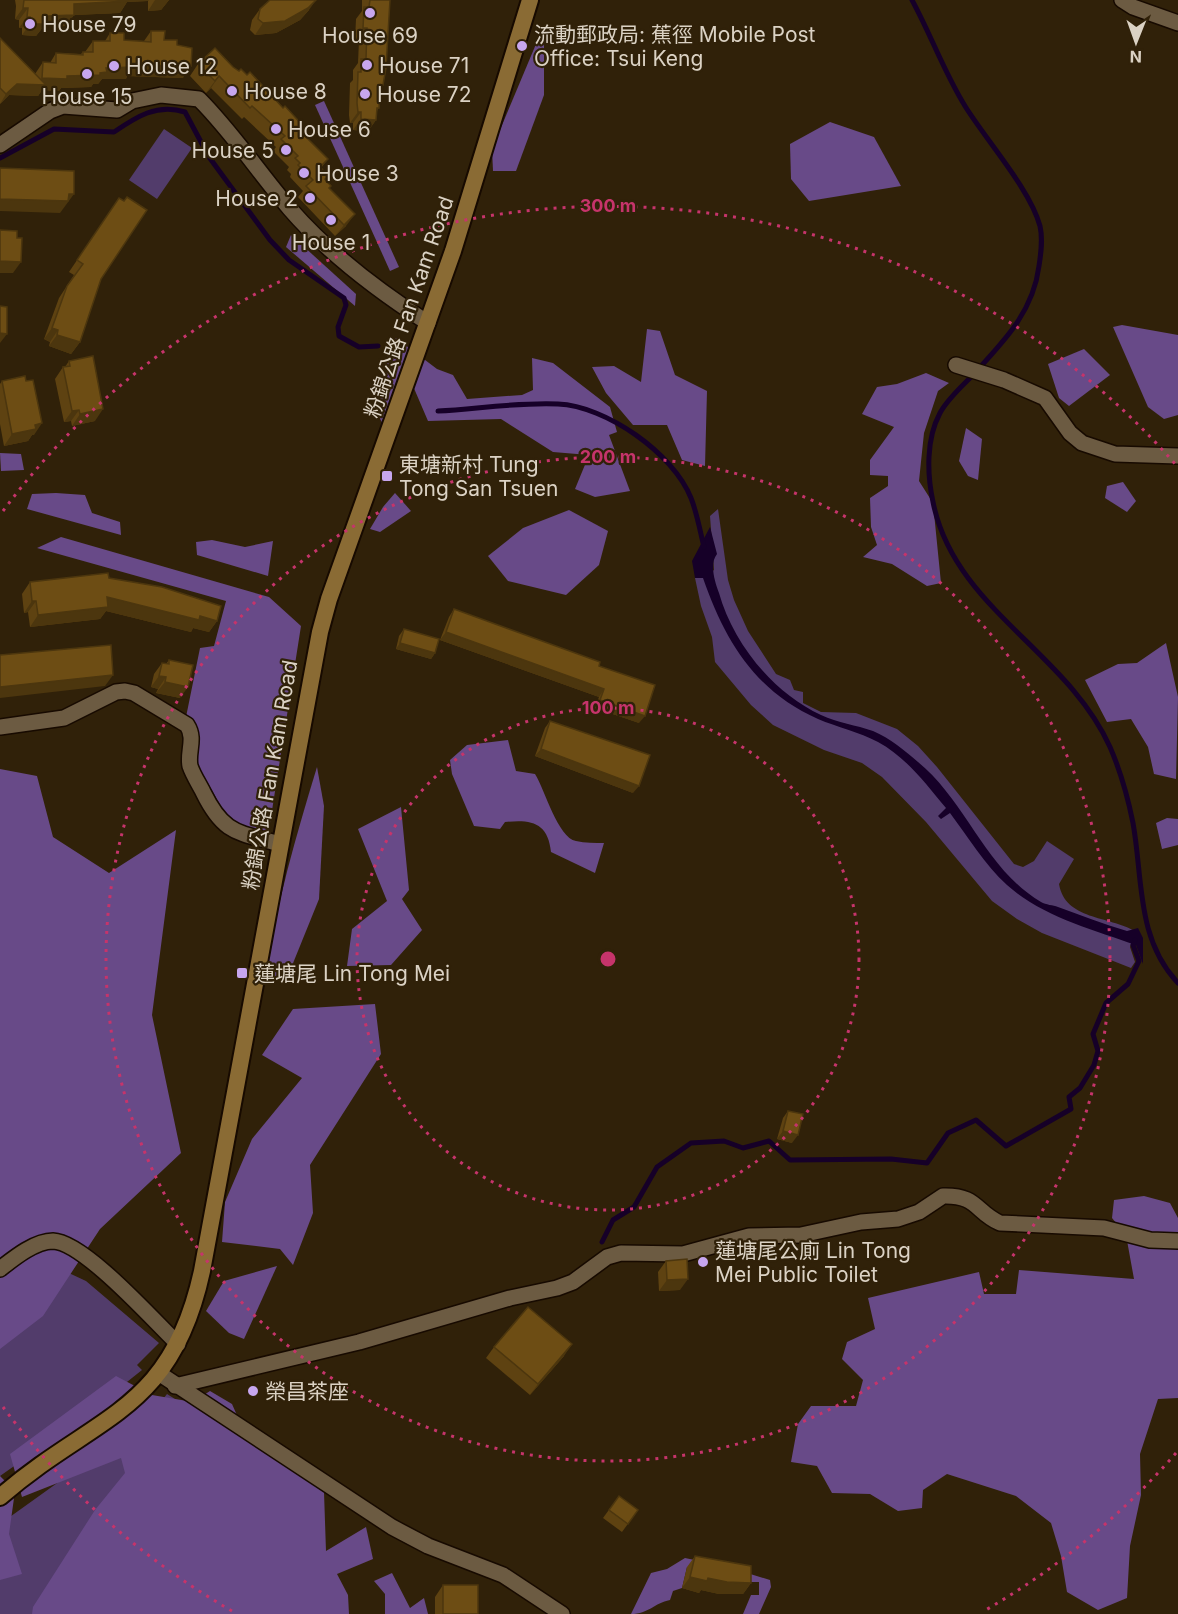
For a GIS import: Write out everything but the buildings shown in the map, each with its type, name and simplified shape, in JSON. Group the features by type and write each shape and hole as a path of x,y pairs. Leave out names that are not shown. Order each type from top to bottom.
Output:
{"main road":[{"name":"粉錦公路 Fan Kam Road","path":"0,1497 125,1408 160,1374 178,1344 190,1317 202,1271 311,677 329,599 428,323 530,0"}],"street":[{"path":"1122,0 1133,7 1178,23"},
{"path":"0,145 50,111 63,106 117,110 132,101 161,95 199,99 300,218 333,250 399,304 428,323"},
{"path":"958,365 1004,380 1045,398 1070,433 1082,443 1115,454 1178,456"},
{"path":"0,726 64,718 116,692 134,693 187,725 191,731 190,766 214,815 241,834 280,844"},
{"path":"175,1386 359,1342 510,1298 557,1288 573,1282 607,1257 621,1253 682,1254 749,1236 801,1235 861,1222 897,1219 919,1212 943,1196 968,1199 1000,1223 1104,1228 1150,1240 1178,1241"},
{"path":"0,1269 41,1244 54,1241 68,1245 89,1258 178,1344"},
{"path":"160,1374 402,1533 503,1575 562,1614"}],"shaded area":[{"path":"544,25 544,95 516,171 493,171 492,149"},
{"path":"324,101 399,267 390,271 315,105"},
{"path":"830,122 874,137 901,186 809,201 791,179 790,144"},
{"path":"164,129 192,148 157,199 129,180"},
{"path":"291,235 356,294 355,306 286,247"},
{"path":"1122,325 1178,335 1178,415 1164,419 1148,407 1113,327"},
{"path":"647,329 660,331 675,375 707,391 705,466 682,460 667,425 633,425 606,393 592,367 614,366 641,382"},
{"path":"396,338 437,369 453,375 467,399 522,395 533,390 532,358 553,363 610,407 617,432 609,435 630,491 595,497 575,489 589,455 553,452 501,419 428,421 413,386 401,424 387,432 377,413 388,354"},
{"path":"1084,349 1110,375 1069,406 1059,398 1048,364"},
{"path":"926,373 949,383 938,391 924,433 919,481 933,503 941,583 927,586 892,564 863,557 877,545 871,527 870,498 888,486 888,476 870,475 870,460 894,427 862,414 877,387 897,384"},
{"path":"966,428 982,439 978,480 968,476 959,461"},
{"path":"0,453 21,454 24,470 1,471"},
{"path":"1123,482 1136,501 1127,512 1105,498 1107,486"},
{"path":"395,493 411,511 380,532 370,529 383,507"},
{"path":"32,494 85,495 92,513 120,522 121,535 27,509"},
{"path":"718,509 728,580 734,600 748,631 776,674 790,680 794,690 803,692 803,703 821,712 856,713 897,729 918,746 937,767 1014,864 1023,867 1034,861 1047,841 1074,859 1059,884 1063,896 1079,911 1135,931 1130,947 1135,962 1131,968 1042,933 1017,919 992,901 926,822 882,777 862,763 824,750 773,725 751,705 715,662 712,637 701,606 695,578 703,578 714,570 710,516"},
{"path":"569,510 608,531 599,565 566,595 508,581 488,556 523,528"},
{"path":"710,527 717,554 713,563 714,573 725,612 745,648 771,680 803,705 834,720 873,731 891,741 918,762 950,796 1005,872 1041,902 1127,931 1138,928 1143,938 1143,964 1136,945 1052,914 1036,906 1007,885 984,860 950,813 941,819 938,816 946,808 915,772 888,748 871,738 818,719 777,694 760,679 732,643 721,623 703,578 695,578 692,561"},
{"path":"61,537 269,597 301,626 268,836 241,827 226,815 198,766 198,742 186,717 200,648 214,646 226,601 37,548"},
{"path":"212,540 245,547 273,541 268,576 197,555 196,542"},
{"path":"1166,643 1178,697 1176,779 1154,774 1148,747 1131,719 1107,722 1085,680 1118,664 1137,663"},
{"path":"508,740 516,771 535,774 563,832 576,841 604,843 595,873 551,852 546,835 537,825 515,821 505,822 500,829 474,826 452,774 450,760 467,745"},
{"path":"317,767 324,806 319,899 285,983 266,975 281,896"},
{"path":"0,769 37,776 53,837 109,873 176,830 152,1015 181,1153 100,1229 43,1316 0,1349"},
{"path":"401,807 409,890 402,899 422,930 391,965 347,966 352,929 387,901 358,829"},
{"path":"1167,818 1178,819 1178,845 1162,849 1156,823"},
{"path":"375,1004 381,1054 310,1165 313,1213 293,1265 280,1249 222,1242 225,1202 252,1139 302,1078 262,1055 293,1009"},
{"path":"1144,1196 1170,1203 1178,1218 1178,1398 1158,1399 1140,1454 1141,1495 1130,1546 1127,1598 1098,1610 1067,1592 1061,1556 1051,1523 1016,1496 947,1474 923,1490 922,1508 898,1511 870,1494 832,1493 817,1466 791,1462 798,1424 811,1406 856,1406 863,1380 842,1359 847,1342 875,1329 868,1298 979,1272 984,1294 1016,1294 1019,1270 1134,1279 1126,1235 1112,1218 1114,1200"},
{"path":"277,1266 244,1339 229,1333 206,1311 224,1281"},
{"path":"56,1267 86,1281 159,1343 137,1365 142,1370 78,1421 0,1476 0,1314"},
{"path":"116,1376 152,1395 193,1402 210,1391 232,1404 243,1429 273,1457 324,1492 326,1551 366,1527 373,1559 337,1574 348,1595 349,1614 32,1614 33,1607 95,1510 125,1473 121,1458 22,1497 10,1454"},
{"path":"167,1394 315,1487 323,1614 0,1614 0,1524 148,1418"},
{"path":"0,1476 15,1491 9,1534 22,1574 0,1580"},
{"path":"685,1558 747,1571 747,1573 770,1580 771,1587 759,1614 743,1614 751,1595 759,1595 759,1582 743,1582 687,1567 682,1588 673,1591 670,1600 637,1614 631,1614 651,1573 667,1569"},
{"path":"392,1573 410,1608 424,1598 428,1614 385,1614 385,1594 374,1581"}],"waterway":[{"path":"912,0 965,106 1027,196 1040,226 1041,236 1036,283 1023,314 1004,341 950,399 935,423 929,457 933,502 945,539 963,572 987,601 1067,683 1091,713 1110,747 1133,823 1148,928 1164,966 1178,983"},
{"path":"0,158 54,129 114,132 130,121 156,110 185,112 209,157 270,240 289,260 344,298 346,305 338,327 339,336 359,347 378,346"},
{"path":"438,411 558,404 596,413 616,423 654,449 682,481 691,498 704,547"},
{"path":"602,1242 613,1220 634,1207 657,1167 691,1143 724,1141 743,1148 769,1141 790,1160 891,1159 927,1163 948,1133 976,1120 1006,1146 1071,1109 1069,1097 1080,1088 1094,1065 1098,1051 1093,1034 1106,1003 1128,984 1139,961 1133,945 1135,940"}],"place":[{"name":"House 69","path":"370,13"},
{"name":"House 79","path":"30,24"},
{"name":"流動郵政局: 蕉徑 Mobile Post Office: Tsui Keng","path":"522,46"},
{"name":"House 71","path":"367,65"},
{"name":"House 12","path":"114,66"},
{"name":"House 15","path":"87,74"},
{"name":"House 8","path":"232,91"},
{"name":"House 72","path":"365,94"},
{"name":"House 6","path":"276,129"},
{"name":"House 5","path":"286,150"},
{"name":"House 3","path":"304,173"},
{"name":"House 2","path":"310,198"},
{"name":"House 1","path":"331,220"},
{"name":"東塘新村 Tung Tong San Tsuen","path":"387,476"},
{"name":"蓮塘尾 Lin Tong Mei","path":"242,973"},
{"name":"蓮塘尾公廁 Lin Tong Mei Public Toilet","path":"703,1262"},
{"name":"榮昌茶座","path":"253,1391"}]}
